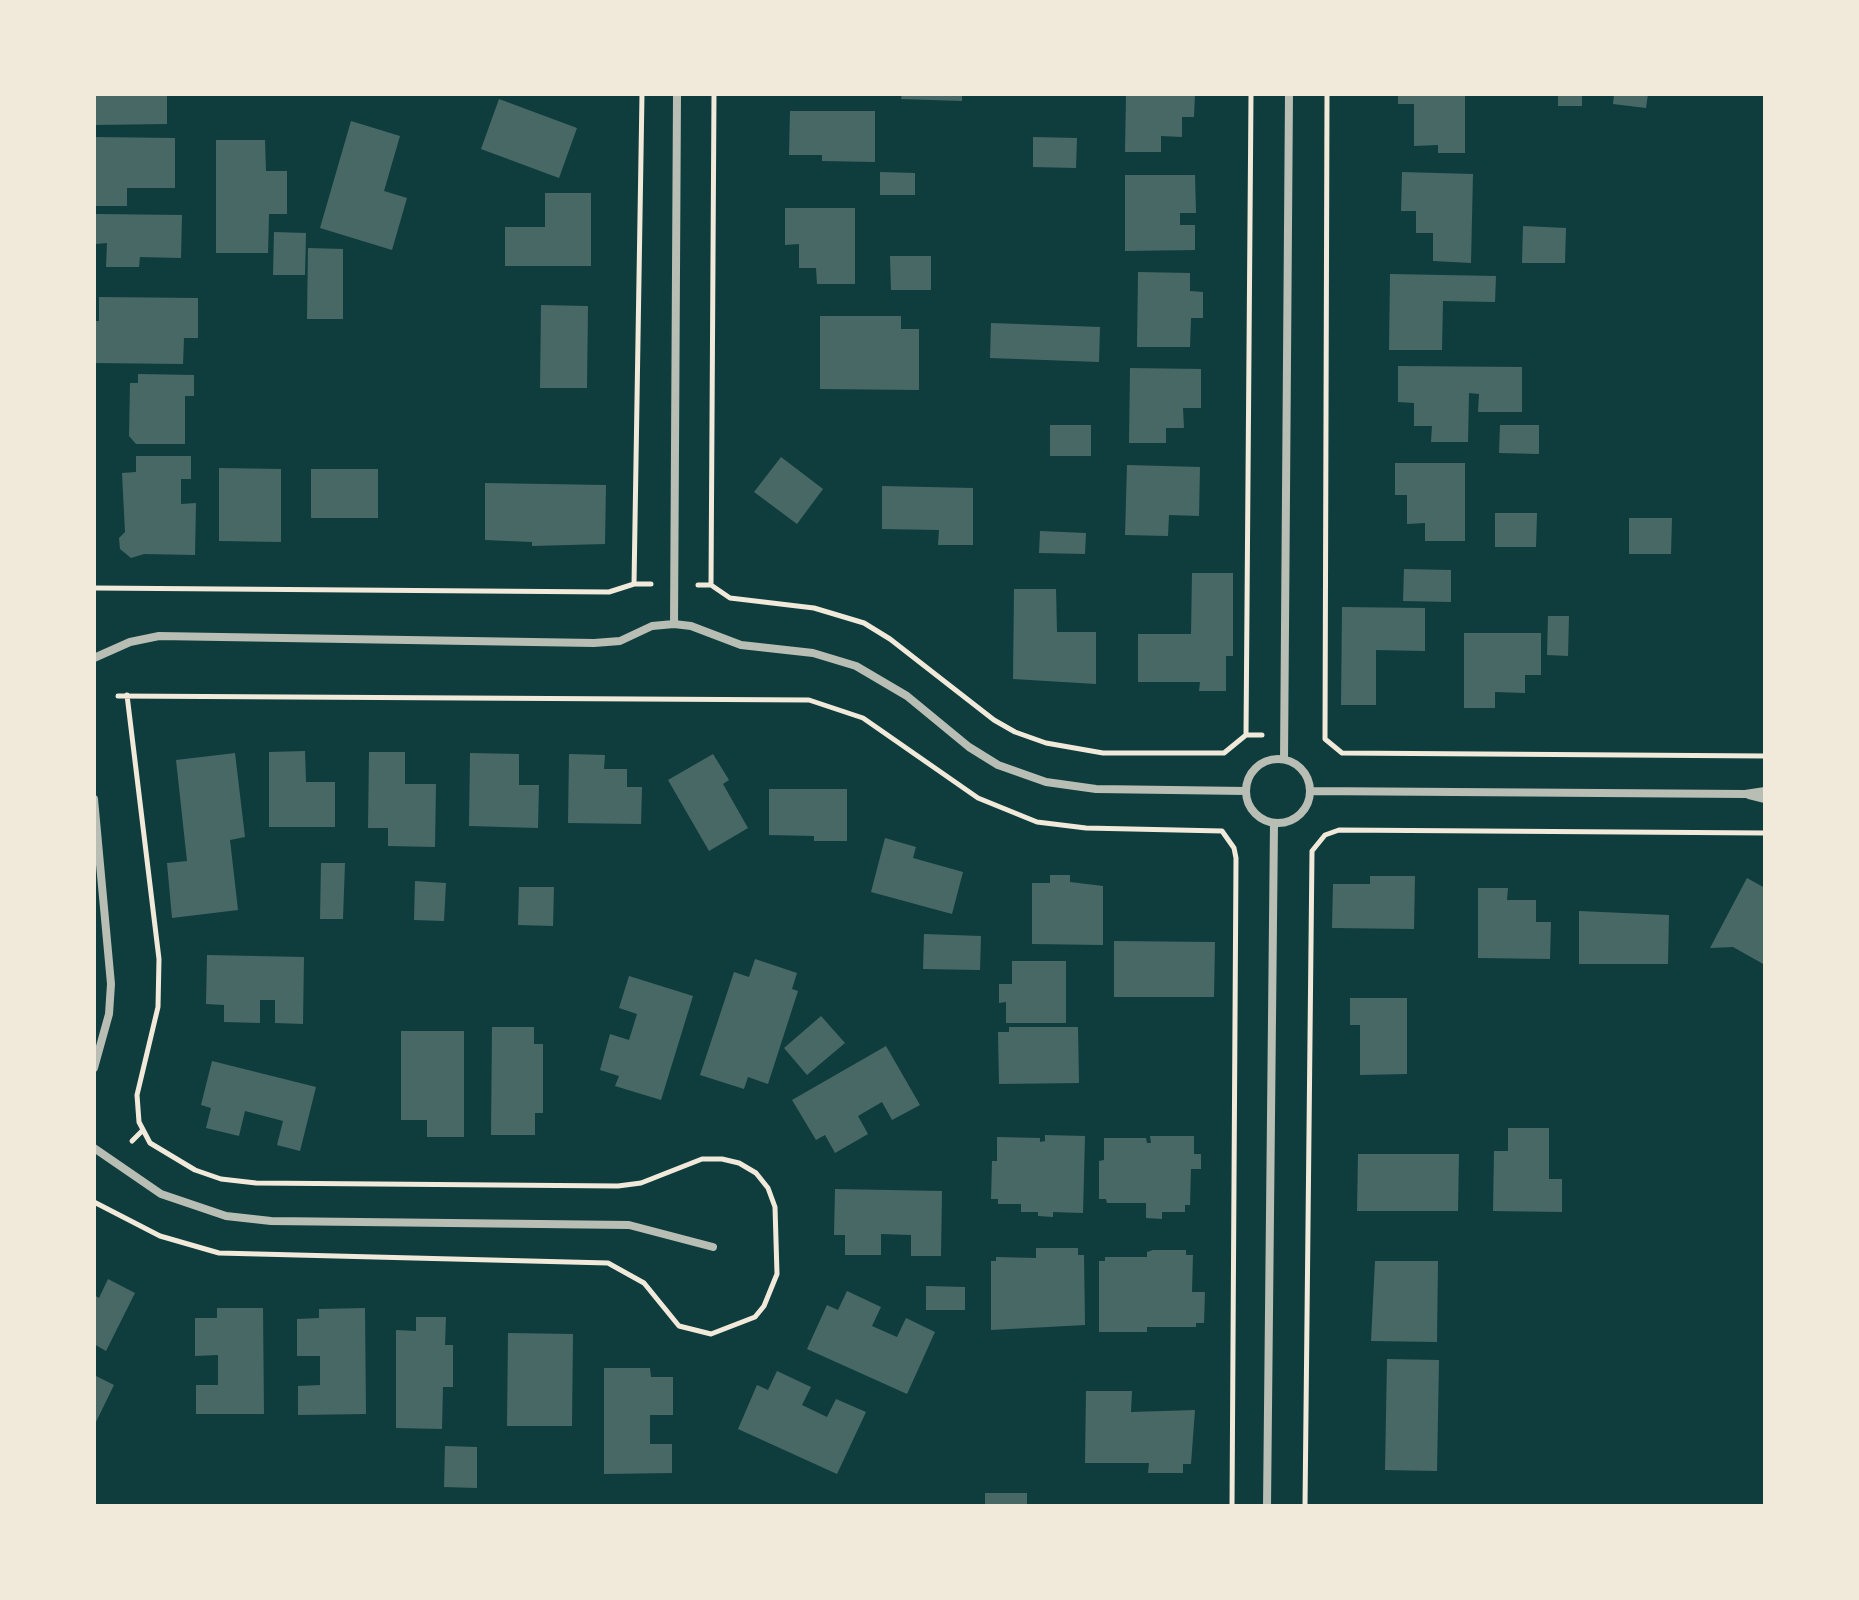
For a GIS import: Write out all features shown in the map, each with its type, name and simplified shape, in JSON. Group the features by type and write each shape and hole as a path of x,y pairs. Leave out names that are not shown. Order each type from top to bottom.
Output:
{"street":[{"path":"674,624 677,94"},
{"path":"1284,759 1289,94"},
{"path":"94,658 130,642 159,636 594,643 620,641 652,626 674,624 691,626 741,645 813,653 856,666 907,696 969,747 998,765 1046,782 1096,789 1246,791"},
{"path":"1284,759 1300,767 1310,791 1303,811 1295,818 1274,823 1251,809 1246,791 1257,766 1284,759"},
{"path":"1310,791 1745,794 1765,791"},
{"path":"1745,794 1765,799"},
{"path":"94,799 111,984 109,1014 94,1068"},
{"path":"1267,1506 1274,823"},
{"path":"94,1148 161,1194 204,1211 248,1220 629,1225 713,1247"}],"path":[{"path":"634,584 642,94"},
{"path":"711,585 714,94"},
{"path":"1246,735 1251,94"},
{"path":"1327,94 1323,734 1342,753 1765,756"},
{"path":"94,588 609,592 634,584 651,584"},
{"path":"697,585 711,585 730,598 814,608 864,623 890,639 994,720 1035,739 1103,753 1224,753 1246,735 1262,735"},
{"path":"127,695 159,983 154,1030 137,1095 142,1131 132,1141"},
{"path":"118,696 809,700 863,718 978,798 1037,822 1086,828 1222,831"},
{"path":"1224,753 1224,767"},
{"path":"1342,753 1342,765"},
{"path":"1223,815 1222,831 1234,848 1236,858 1232,1506"},
{"path":"1339,817 1339,830"},
{"path":"1305,1506 1310,858 1325,835 1339,830 1765,833"},
{"path":"1236,858 1245,858"},
{"path":"1301,858 1310,858"}],"building":[{"path":"94,94 167,94 167,124 94,125"},
{"path":"902,94 962,94 962,101 901,99"},
{"path":"1126,94 1195,94 1194,117 1182,117 1182,137 1161,136 1161,152 1125,152"},
{"path":"1398,94 1465,94 1465,153 1438,153 1438,145 1414,146 1414,104 1398,104"},
{"path":"1558,94 1582,94 1582,106 1558,106"},
{"path":"1614,94 1648,94 1646,108 1613,104"},
{"path":"499,99 577,128 559,178 481,149"},
{"path":"790,111 875,111 875,162 822,161 822,155 789,155"},
{"path":"351,121 400,136 384,191 407,198 392,250 320,228"},
{"path":"94,137 175,138 175,188 127,188 127,206 94,206"},
{"path":"1033,137 1077,138 1076,168 1033,167"},
{"path":"216,140 265,140 266,171 287,171 287,214 269,214 268,253 216,253"},
{"path":"880,172 915,173 915,195 880,195"},
{"path":"1402,172 1473,174 1471,263 1433,261 1433,233 1416,233 1416,211 1401,211"},
{"path":"1125,175 1195,175 1196,213 1180,213 1180,225 1195,225 1195,250 1125,251"},
{"path":"545,193 591,193 591,266 505,266 505,227 545,227"},
{"path":"785,208 855,208 855,284 817,284 816,268 799,268 799,244 785,245"},
{"path":"96,214 182,215 181,258 140,257 139,267 106,267 107,243 96,244"},
{"path":"1523,226 1566,228 1565,263 1522,263"},
{"path":"274,232 306,233 305,275 273,275"},
{"path":"308,248 343,249 343,319 307,319"},
{"path":"890,256 931,256 931,290 891,290"},
{"path":"1138,272 1190,273 1190,291 1203,292 1203,318 1191,318 1190,347 1137,347"},
{"path":"1390,274 1496,276 1495,302 1443,301 1442,350 1389,350"},
{"path":"99,297 198,298 198,338 184,338 183,364 94,363 94,321 99,321"},
{"path":"541,305 588,306 587,388 540,388"},
{"path":"820,316 901,316 901,329 919,329 919,390 820,389"},
{"path":"991,323 1100,327 1099,362 990,358"},
{"path":"1398,366 1522,367 1522,412 1478,412 1479,394 1469,393 1468,442 1431,442 1432,426 1414,426 1414,403 1398,402"},
{"path":"1130,368 1201,369 1201,408 1183,408 1184,428 1166,428 1166,443 1129,443"},
{"path":"138,374 194,375 194,396 185,396 185,444 136,444 129,436 130,383 138,383"},
{"path":"1050,425 1091,425 1091,456 1050,456"},
{"path":"1500,425 1539,425 1539,454 1499,453"},
{"path":"136,456 191,456 191,479 181,479 181,504 196,503 195,555 144,554 131,558 120,549 119,538 125,532 122,473 136,472"},
{"path":"781,457 823,489 797,524 754,492"},
{"path":"1395,463 1465,463 1465,541 1425,541 1425,523 1407,524 1407,495 1395,495"},
{"path":"1127,465 1200,467 1199,516 1169,515 1168,536 1125,535"},
{"path":"219,468 281,469 281,542 219,541"},
{"path":"311,469 378,469 378,518 311,518"},
{"path":"485,483 606,485 605,544 532,546 532,542 485,540"},
{"path":"882,486 973,488 973,545 938,545 939,530 882,529"},
{"path":"1495,513 1537,513 1536,547 1495,547"},
{"path":"1629,518 1672,518 1671,554 1629,554"},
{"path":"1040,531 1086,533 1085,554 1039,553"},
{"path":"1404,569 1451,570 1451,602 1403,601"},
{"path":"1192,573 1233,573 1233,656 1226,656 1226,691 1199,691 1200,682 1138,682 1138,634 1191,634"},
{"path":"1014,589 1056,589 1057,632 1096,632 1096,684 1013,679"},
{"path":"1342,607 1425,608 1425,651 1376,650 1376,705 1341,705"},
{"path":"1548,616 1569,616 1568,656 1547,655"},
{"path":"1464,633 1541,633 1541,675 1525,675 1525,693 1495,692 1495,708 1464,708"},
{"path":"305,751 306,782 335,782 335,827 269,827 269,752"},
{"path":"369,752 405,752 405,784 436,784 435,847 388,846 388,828 368,828"},
{"path":"235,753 245,837 230,840 238,910 172,918 167,863 187,861 176,760"},
{"path":"470,753 519,754 519,785 539,785 538,828 469,826"},
{"path":"569,754 605,755 604,769 627,769 627,787 642,787 641,824 568,823"},
{"path":"713,754 729,780 723,784 748,828 709,851 668,780"},
{"path":"769,789 847,789 847,841 814,841 814,836 769,835"},
{"path":"885,838 916,847 913,858 963,872 952,914 871,892"},
{"path":"321,863 345,863 343,919 320,919"},
{"path":"1050,875 1070,875 1070,882 1103,886 1103,945 1032,944 1032,883 1050,883"},
{"path":"1370,876 1415,876 1414,929 1332,928 1333,884 1370,884"},
{"path":"1747,878 1765,888 1765,965 1733,947 1710,948"},
{"path":"415,881 446,883 444,921 414,920"},
{"path":"519,887 554,887 553,926 518,925"},
{"path":"1478,888 1508,888 1507,900 1536,900 1536,922 1551,922 1550,959 1478,958"},
{"path":"1579,911 1669,915 1668,964 1579,964"},
{"path":"924,934 981,936 980,970 923,969"},
{"path":"1114,941 1215,942 1214,997 1114,997"},
{"path":"207,955 304,957 303,1024 275,1023 275,1000 260,1000 260,1023 224,1022 224,1005 206,1004"},
{"path":"755,959 797,973 792,989 798,991 768,1084 748,1077 744,1089 700,1075 734,972 749,977"},
{"path":"1012,961 1066,961 1066,1023 1006,1023 1006,1002 999,1003 999,984 1012,984"},
{"path":"629,976 693,996 661,1100 615,1086 619,1076 600,1070 610,1034 629,1040 637,1014 619,1008"},
{"path":"1350,998 1407,998 1407,1074 1360,1075 1360,1025 1350,1025"},
{"path":"821,1016 845,1043 807,1075 784,1048"},
{"path":"492,1027 534,1027 534,1044 543,1044 543,1113 535,1113 535,1135 491,1135"},
{"path":"1009,1027 1078,1027 1079,1083 999,1084 998,1032 1009,1032"},
{"path":"401,1031 464,1031 464,1137 427,1137 427,1120 401,1120"},
{"path":"886,1046 920,1105 892,1120 882,1102 858,1116 868,1134 835,1153 825,1135 816,1140 792,1100"},
{"path":"212,1061 316,1087 300,1151 277,1145 283,1121 245,1111 239,1136 206,1128 211,1108 201,1105"},
{"path":"1508,1128 1549,1128 1549,1179 1562,1179 1562,1212 1493,1211 1494,1151 1508,1151"},
{"path":"1045,1135 1085,1136 1083,1213 1053,1212 1053,1217 1038,1216 1038,1212 1021,1212 1021,1204 998,1204 998,1199 991,1199 992,1161 997,1161 997,1137 1040,1138 1040,1142 1045,1141"},
{"path":"1150,1136 1194,1136 1194,1154 1201,1154 1201,1169 1191,1169 1190,1205 1185,1205 1185,1212 1162,1212 1162,1219 1146,1218 1146,1203 1107,1203 1106,1199 1099,1199 1099,1161 1104,1160 1104,1138 1146,1138 1147,1143 1151,1143"},
{"path":"1358,1154 1459,1154 1458,1211 1357,1211"},
{"path":"835,1189 942,1191 941,1256 911,1256 911,1235 881,1234 881,1255 845,1255 845,1235 834,1235"},
{"path":"1036,1248 1078,1248 1078,1255 1084,1255 1085,1325 991,1330 991,1261 996,1261 996,1257 1036,1258"},
{"path":"1186,1250 1186,1255 1193,1255 1192,1292 1205,1292 1204,1323 1196,1323 1196,1327 1147,1327 1147,1332 1099,1332 1099,1261 1105,1261 1105,1257 1147,1257 1147,1252"},
{"path":"1375,1261 1438,1261 1437,1342 1371,1341"},
{"path":"108,1279 135,1293 106,1351 94,1344 94,1295 99,1298"},
{"path":"926,1286 965,1287 965,1310 926,1310"},
{"path":"847,1291 881,1307 872,1326 897,1337 906,1318 935,1332 907,1394 807,1349 827,1305 838,1310"},
{"path":"217,1308 263,1308 264,1414 196,1414 196,1385 218,1385 218,1355 195,1356 195,1318 217,1318"},
{"path":"365,1308 366,1414 298,1415 298,1386 320,1385 320,1356 297,1356 297,1319 319,1318 319,1309"},
{"path":"416,1317 446,1317 445,1345 453,1345 453,1387 443,1387 442,1429 396,1428 396,1330 416,1331"},
{"path":"508,1333 573,1334 572,1426 507,1426"},
{"path":"1387,1359 1439,1360 1437,1471 1385,1470"},
{"path":"604,1368 650,1368 651,1377 673,1377 673,1415 650,1415 650,1444 672,1444 672,1473 604,1474"},
{"path":"777,1371 811,1387 802,1405 827,1417 836,1399 866,1412 837,1474 738,1429 757,1385 768,1390"},
{"path":"94,1375 114,1385 94,1426"},
{"path":"1086,1391 1132,1391 1131,1412 1195,1410 1191,1464 1183,1464 1183,1473 1148,1473 1149,1463 1085,1463"},
{"path":"445,1446 477,1447 477,1488 444,1487"},
{"path":"985,1493 1027,1493 1027,1506 985,1506"}]}
